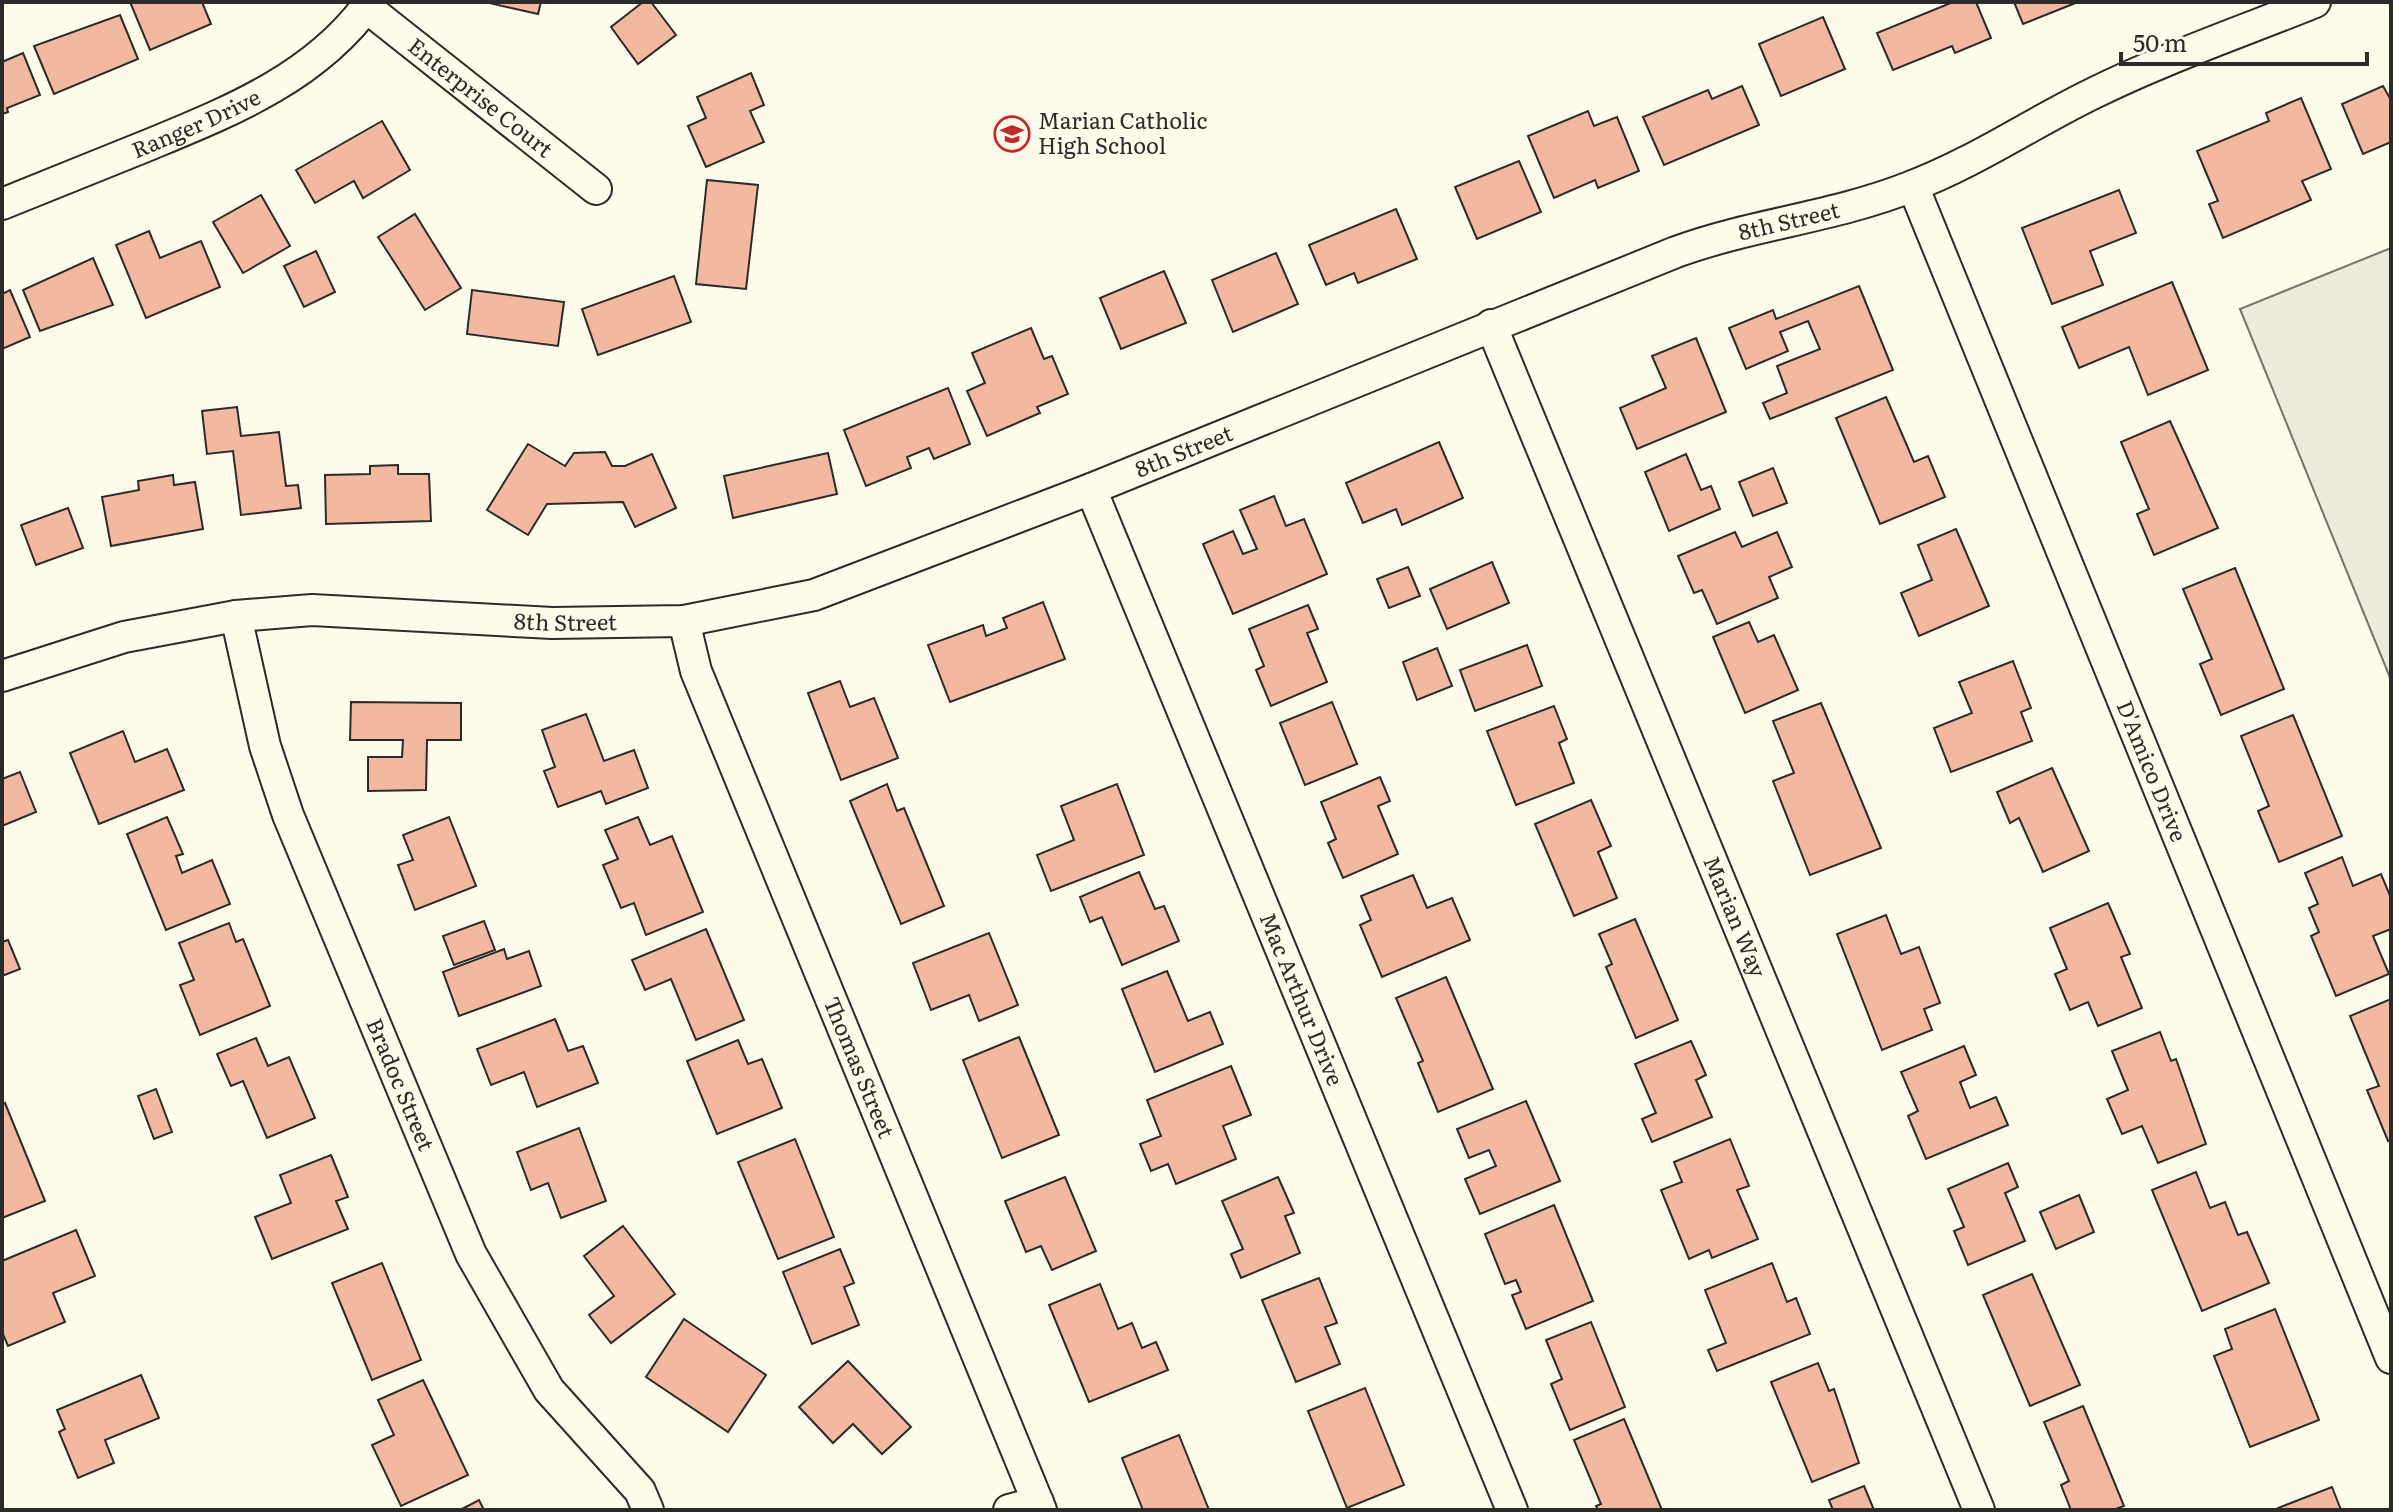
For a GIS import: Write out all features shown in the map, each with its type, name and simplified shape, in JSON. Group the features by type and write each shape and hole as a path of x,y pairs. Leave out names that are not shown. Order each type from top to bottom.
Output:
{"street":[{"name":"8th Street","path":"2,676 124,637 236,616 312,610 552,623 684,621 767,607 854,582 1724,234 1838,212 1913,186 2005,144 2095,92 2315,2"},
{"name":"Enterprise Court","path":"368,4 596,189"},
{"name":"Ranger Drive","path":"2,204 242,107 287,81 335,42 368,4"},
{"name":"D'Amico Drive","path":"1913,186 2391,1358"},
{"name":"Marian Way","path":"1491,325 1979,1510"},
{"name":"Mac Arthur Drive","path":"1091,489 1512,1510"},
{"name":"Bradoc Street","path":"236,616 265,746 288,815 471,1254 549,1390 640,1491 648,1510"},
{"name":"Thomas Street","path":"684,621 696,671 1029,1507"}],"shaded area":[{"path":"2391,248 2391,680 2240,309"}],"building":[{"path":"130,2 202,2 211,24 150,50"},
{"path":"485,2 541,2 538,14"},
{"path":"643,2 651,2 676,35 638,64 611,27"},
{"path":"1953,2 1976,2 1991,38 1955,53 1952,46 1893,70 1877,33"},
{"path":"2014,2 2078,2 2023,24"},
{"path":"120,15 138,59 54,94 34,46"},
{"path":"1823,17 1845,69 1781,96 1759,44"},
{"path":"23,53 40,95 7,108 8,112 2,114 2,62"},
{"path":"751,73 764,105 750,111 764,142 706,167 688,126 706,118 697,97"},
{"path":"1742,86 1759,125 1664,165 1643,117 1708,90 1712,99"},
{"path":"2383,86 2391,100 2391,142 2363,154 2342,104"},
{"path":"2301,98 2331,169 2302,181 2311,200 2223,238 2209,204 2218,201 2197,151 2269,121 2266,113"},
{"path":"1588,111 1594,126 1617,117 1639,171 1598,188 1595,180 1554,198 1528,136"},
{"path":"382,121 410,170 363,198 354,181 315,203 296,170"},
{"path":"1519,161 1541,212 1477,239 1455,187"},
{"path":"707,180 758,185 746,289 696,284"},
{"path":"2119,190 2136,233 2090,251 2103,285 2052,304 2022,228"},
{"path":"261,195 290,246 243,273 213,222"},
{"path":"1396,209 1417,259 1358,283 1354,273 1326,285 1309,245"},
{"path":"415,214 461,288 425,310 378,237"},
{"path":"149,231 160,258 201,241 220,287 146,318 116,245"},
{"path":"316,251 335,292 304,307 284,266"},
{"path":"1276,253 1298,304 1233,332 1212,280"},
{"path":"93,258 113,305 40,331 23,290"},
{"path":"1164,271 1186,323 1121,349 1100,298"},
{"path":"674,276 691,322 598,355 582,309"},
{"path":"2172,282 2208,370 2148,395 2129,347 2079,368 2062,327"},
{"path":"1859,286 1893,370 1770,419 1763,403 1787,393 1777,366 1820,349 1808,321 1780,332 1788,351 1746,369 1729,328 1773,310 1776,319"},
{"path":"10,290 30,337 2,349 2,294"},
{"path":"472,290 564,302 558,346 467,334"},
{"path":"1031,328 1044,359 1052,356 1068,394 1037,407 1040,413 987,436 967,391 985,383 972,353"},
{"path":"1696,338 1726,412 1637,449 1620,408 1666,388 1652,356"},
{"path":"948,388 970,444 934,459 929,448 907,457 911,468 866,486 844,430"},
{"path":"1886,397 1914,462 1928,456 1945,497 1880,524 1836,418"},
{"path":"237,407 241,436 279,432 286,486 298,485 301,508 241,515 233,451 207,454 202,411"},
{"path":"2170,421 2218,528 2154,555 2137,514 2149,509 2121,442"},
{"path":"1439,442 1463,498 1402,525 1396,509 1363,523 1346,483"},
{"path":"528,444 565,466 574,453 605,452 612,466 625,466 652,454 676,508 635,527 623,502 547,504 528,535 487,510"},
{"path":"828,453 837,494 733,518 724,476"},
{"path":"1686,454 1701,490 1711,486 1720,509 1669,531 1645,472"},
{"path":"398,465 398,474 429,474 431,521 326,524 325,475 370,474 370,466"},
{"path":"1773,468 1787,503 1753,516 1739,482"},
{"path":"173,475 174,485 195,482 203,529 111,546 102,497 139,490 138,481"},
{"path":"1274,496 1286,526 1304,519 1327,574 1233,614 1203,544 1233,531 1243,554 1257,549 1240,510"},
{"path":"68,508 83,548 36,565 21,525"},
{"path":"1956,529 1989,606 1919,636 1901,593 1932,580 1918,545"},
{"path":"1735,532 1742,547 1777,532 1792,567 1769,577 1778,598 1717,624 1702,590 1694,593 1678,556"},
{"path":"1492,562 1509,603 1447,629 1430,589"},
{"path":"1408,567 1420,596 1389,608 1377,579"},
{"path":"2235,568 2284,689 2221,715 2200,664 2212,659 2183,589"},
{"path":"1043,602 1065,659 950,702 928,645 983,625 986,636 1007,628 1003,618"},
{"path":"1308,605 1318,629 1307,633 1327,682 1271,706 1256,670 1264,666 1249,629"},
{"path":"1749,622 1758,642 1774,635 1798,690 1745,713 1713,637"},
{"path":"1527,645 1542,686 1475,711 1460,670"},
{"path":"1437,648 1452,686 1417,700 1403,662"},
{"path":"2013,661 2031,708 2021,712 2032,741 1951,772 1934,728 1972,713 1959,682"},
{"path":"840,681 850,707 874,698 898,758 841,780 808,693"},
{"path":"351,702 461,703 461,740 427,740 426,790 368,791 368,757 402,757 403,740 350,740"},
{"path":"1332,702 1357,764 1305,785 1280,723"},
{"path":"1821,703 1881,848 1810,875 1773,781 1794,773 1773,721"},
{"path":"1554,706 1567,739 1559,743 1574,783 1516,805 1487,731"},
{"path":"586,714 604,761 634,750 648,788 606,804 601,791 558,807 544,771 555,767 542,730"},
{"path":"2293,715 2342,836 2279,862 2258,811 2269,806 2241,736"},
{"path":"123,731 135,762 167,749 184,790 99,824 70,753"},
{"path":"2052,768 2089,851 2043,872 2019,818 2010,823 1997,792"},
{"path":"20,772 36,812 2,826 2,779"},
{"path":"1380,777 1390,801 1378,806 1398,854 1343,878 1328,843 1336,839 1321,802"},
{"path":"887,784 897,811 904,808 944,906 901,924 850,801"},
{"path":"1117,784 1144,855 1051,891 1037,855 1074,840 1061,806"},
{"path":"1591,800 1611,846 1598,852 1617,898 1574,916 1535,824"},
{"path":"167,817 183,854 176,856 182,873 212,860 230,904 166,930 127,834"},
{"path":"449,817 476,886 415,910 398,865 413,860 403,835"},
{"path":"638,817 650,845 672,836 703,912 646,935 634,903 621,908 603,865 618,859 605,830"},
{"path":"2342,857 2353,886 2381,874 2391,898 2391,929 2373,936 2389,974 2336,996 2311,936 2319,932 2309,908 2318,904 2305,873"},
{"path":"1139,872 1155,909 1164,906 1179,941 1122,965 1102,917 1090,922 1080,897"},
{"path":"1413,875 1427,908 1452,898 1470,940 1382,977 1360,925 1371,920 1361,896"},
{"path":"2108,903 2130,954 2121,957 2142,1008 2098,1026 2088,1002 2070,1010 2055,974 2067,969 2050,928"},
{"path":"1886,915 1901,954 1919,947 1940,1003 1924,1009 1932,1030 1882,1050 1837,934"},
{"path":"1635,919 1678,1020 1636,1038 1606,967 1612,964 1599,934"},
{"path":"484,921 495,950 454,965 443,936"},
{"path":"229,923 236,942 243,939 270,1006 200,1035 180,985 194,980 179,943"},
{"path":"706,929 744,1020 696,1040 671,979 645,990 632,960"},
{"path":"989,933 1018,1005 979,1021 969,995 931,1010 913,963"},
{"path":"8,940 20,969 2,976 2,942"},
{"path":"504,949 507,959 529,951 541,986 459,1016 443,972"},
{"path":"1167,971 1188,1021 1210,1012 1223,1044 1155,1072 1122,989"},
{"path":"1446,977 1493,1089 1438,1112 1418,1063 1423,1061 1396,998"},
{"path":"2391,999 2391,1140 2388,1141 2367,1090 2379,1086 2350,1016"},
{"path":"555,1019 568,1051 583,1046 598,1083 537,1107 524,1072 491,1085 477,1049"},
{"path":"2160,1032 2171,1061 2176,1059 2206,1144 2158,1163 2142,1126 2122,1134 2107,1099 2128,1090 2112,1051"},
{"path":"1019,1037 1059,1135 1002,1158 963,1060"},
{"path":"256,1038 268,1066 289,1057 315,1118 267,1138 243,1081 231,1086 217,1054"},
{"path":"738,1040 748,1064 762,1059 782,1108 717,1134 687,1061"},
{"path":"1691,1041 1706,1075 1696,1080 1712,1117 1652,1142 1642,1119 1656,1113 1635,1064"},
{"path":"1964,1046 1976,1075 1960,1082 1970,1108 1996,1097 2008,1125 1926,1159 1908,1116 1918,1111 1901,1072"},
{"path":"1231,1066 1251,1115 1223,1126 1236,1159 1176,1184 1168,1164 1151,1171 1140,1144 1161,1136 1147,1100"},
{"path":"156,1089 172,1132 154,1139 138,1096"},
{"path":"1526,1101 1560,1181 1480,1214 1465,1179 1496,1166 1489,1150 1469,1158 1457,1129"},
{"path":"5,1103 45,1201 2,1218 2,1105"},
{"path":"579,1128 606,1201 561,1218 548,1183 531,1190 517,1152"},
{"path":"795,1139 834,1237 778,1259 738,1162"},
{"path":"1730,1139 1749,1186 1737,1190 1758,1239 1712,1258 1709,1250 1689,1259 1661,1190 1682,1182 1674,1162"},
{"path":"331,1155 348,1197 336,1201 348,1229 272,1259 255,1217 291,1203 280,1175"},
{"path":"2008,1163 2018,1187 2005,1193 2025,1241 1968,1265 1954,1231 1964,1227 1948,1189"},
{"path":"2196,1172 2210,1208 2225,1202 2238,1235 2247,1232 2269,1283 2202,1311 2152,1190"},
{"path":"1065,1177 1096,1251 1052,1270 1041,1246 1026,1252 1005,1201"},
{"path":"1278,1177 1294,1213 1285,1216 1300,1253 1241,1278 1231,1254 1243,1249 1222,1201"},
{"path":"2079,1195 2094,1232 2056,1249 2040,1212"},
{"path":"1554,1205 1593,1301 1526,1329 1512,1295 1521,1292 1516,1280 1505,1284 1485,1234"},
{"path":"623,1226 675,1294 611,1343 589,1315 614,1296 584,1256"},
{"path":"76,1230 95,1276 53,1293 65,1322 8,1346 2,1332 2,1261"},
{"path":"840,1249 854,1283 844,1287 859,1325 812,1344 783,1272"},
{"path":"382,1263 421,1360 372,1380 332,1283"},
{"path":"1772,1263 1787,1302 1796,1298 1810,1334 1717,1371 1708,1350 1726,1343 1705,1290"},
{"path":"2032,1274 2080,1385 2030,1406 1983,1295"},
{"path":"1319,1278 1337,1323 1325,1327 1340,1364 1296,1382 1262,1300"},
{"path":"1100,1284 1118,1329 1132,1323 1142,1348 1156,1342 1168,1370 1089,1402 1049,1305"},
{"path":"2275,1309 2319,1420 2250,1447 2214,1356 2232,1349 2225,1329"},
{"path":"684,1319 766,1375 728,1432 646,1377"},
{"path":"1591,1322 1625,1407 1570,1430 1551,1384 1562,1379 1546,1340"},
{"path":"848,1361 911,1427 882,1454 853,1424 833,1443 799,1407"},
{"path":"1818,1363 1829,1391 1834,1389 1859,1463 1812,1482 1771,1382"},
{"path":"141,1375 159,1418 105,1440 114,1463 78,1478 59,1432 65,1429 57,1410"},
{"path":"423,1380 468,1475 401,1506 372,1445 394,1435 378,1400"},
{"path":"1365,1388 1404,1485 1347,1508 1308,1411"},
{"path":"2083,1406 2124,1506 2113,1510 2071,1510 2061,1485 2069,1481 2044,1422"},
{"path":"1624,1419 1662,1510 1598,1510 1596,1506 1601,1504 1574,1440"},
{"path":"1179,1435 1209,1510 1143,1510 1122,1458"},
{"path":"1864,1486 1874,1510 1833,1510 1829,1500"},
{"path":"2332,1487 2341,1510 2278,1508"},
{"path":"479,1500 484,1510 460,1510"}],"place":[{"name":"Marian Catholic High School","path":"1012,134"}]}
